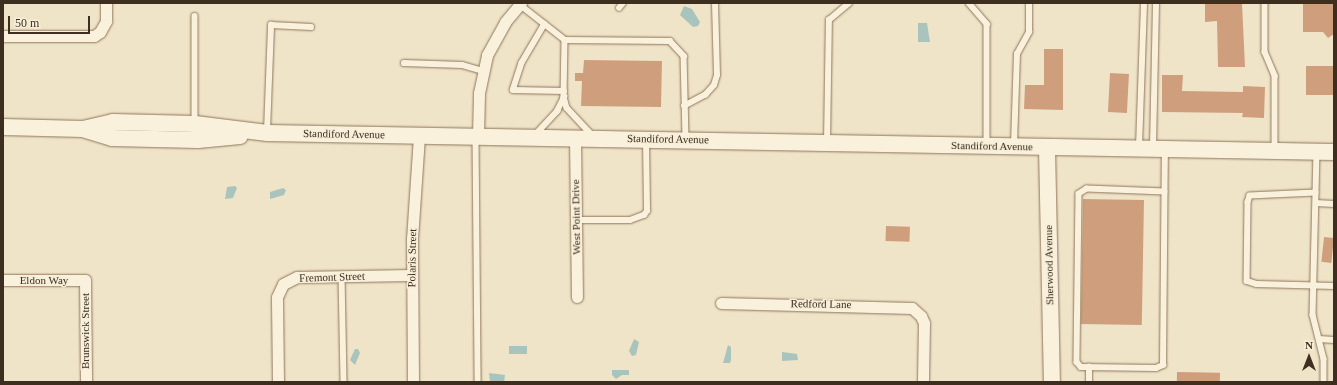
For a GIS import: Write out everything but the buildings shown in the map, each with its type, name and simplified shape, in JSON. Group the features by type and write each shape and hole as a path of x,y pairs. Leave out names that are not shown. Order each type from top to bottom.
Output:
{"main road":[{"name":"Standiford Avenue","path":"3,127 83,130 113,122 195,124 268,133 477,135 1047,148 1334,152"},
{"path":"83,130 112,138 198,140 268,133"},
{"name":"Sherwood Avenue","path":"1047,148 1052,382"}],"street":[{"path":"3,36 86,38 100,32 106,21 106,3"},
{"path":"477,135 479,93 483,70 496,37 520,4"},
{"name":"Polaris Street","path":"413,382 411,275 419,135"},
{"name":"West Point Drive","path":"574,137 577,297"},
{"name":"Fremont Street","path":"278,382 277,297 279,290 290,279 297,277 411,275"},
{"name":"Eldon Way","path":"3,280 85,280"},
{"name":"Brunswick Street","path":"85,280 86,382"},
{"name":"Redford Lane","path":"721,303 907,306 918,312 924,323 923,382"}],"lane":[{"path":"619,8 623,3"},
{"path":"684,106 705,95 714,85 717,75 715,3"},
{"path":"827,143 829,20 849,3"},
{"path":"969,3 987,24 987,146"},
{"path":"1014,147 1017,54 1029,32 1029,3"},
{"path":"1144,3 1152,149 1165,192 1163,365 1156,368 1081,367 1076,362 1079,194 1087,189 1165,192"},
{"path":"1152,149 1156,3"},
{"path":"1265,3 1265,52 1275,76 1276,151"},
{"path":"520,4 565,40 670,41 684,56 686,140"},
{"path":"194,16 195,124"},
{"path":"545,24 522,63 513,90 564,94"},
{"path":"268,133 271,25 311,27"},
{"path":"565,40 564,94 567,108 574,118 594,138"},
{"path":"404,64 462,65 483,70"},
{"path":"533,136 556,111 564,94"},
{"path":"477,135 478,382"},
{"path":"576,220 630,220 644,215 647,211 646,139"},
{"path":"1317,152 1313,314 1324,359 1324,382"},
{"path":"1316,193 1255,194 1250,196 1248,202 1248,281 1257,284 1334,286"},
{"path":"1316,203 1334,204"},
{"path":"342,276 344,382"},
{"path":"1319,339 1334,340"},
{"path":"1089,382 1090,367"}],"water":[{"path":"684,6 692,9 700,22 698,26 693,27 680,15"},
{"path":"918,23 927,23 930,42 918,42"},
{"path":"235,186 237,188 233,198 225,199 227,187"},
{"path":"283,188 286,190 284,195 270,199 270,192"},
{"path":"634,339 639,342 636,355 632,356 629,351"},
{"path":"728,345 731,347 731,360 730,363 723,363"},
{"path":"509,346 527,346 527,354 509,354"},
{"path":"355,349 358,349 360,353 355,365 350,360"},
{"path":"782,352 797,354 798,360 782,361"},
{"path":"612,370 629,370 629,375 622,375 616,379 612,375"},
{"path":"489,373 505,375 504,382 490,382"}]}
